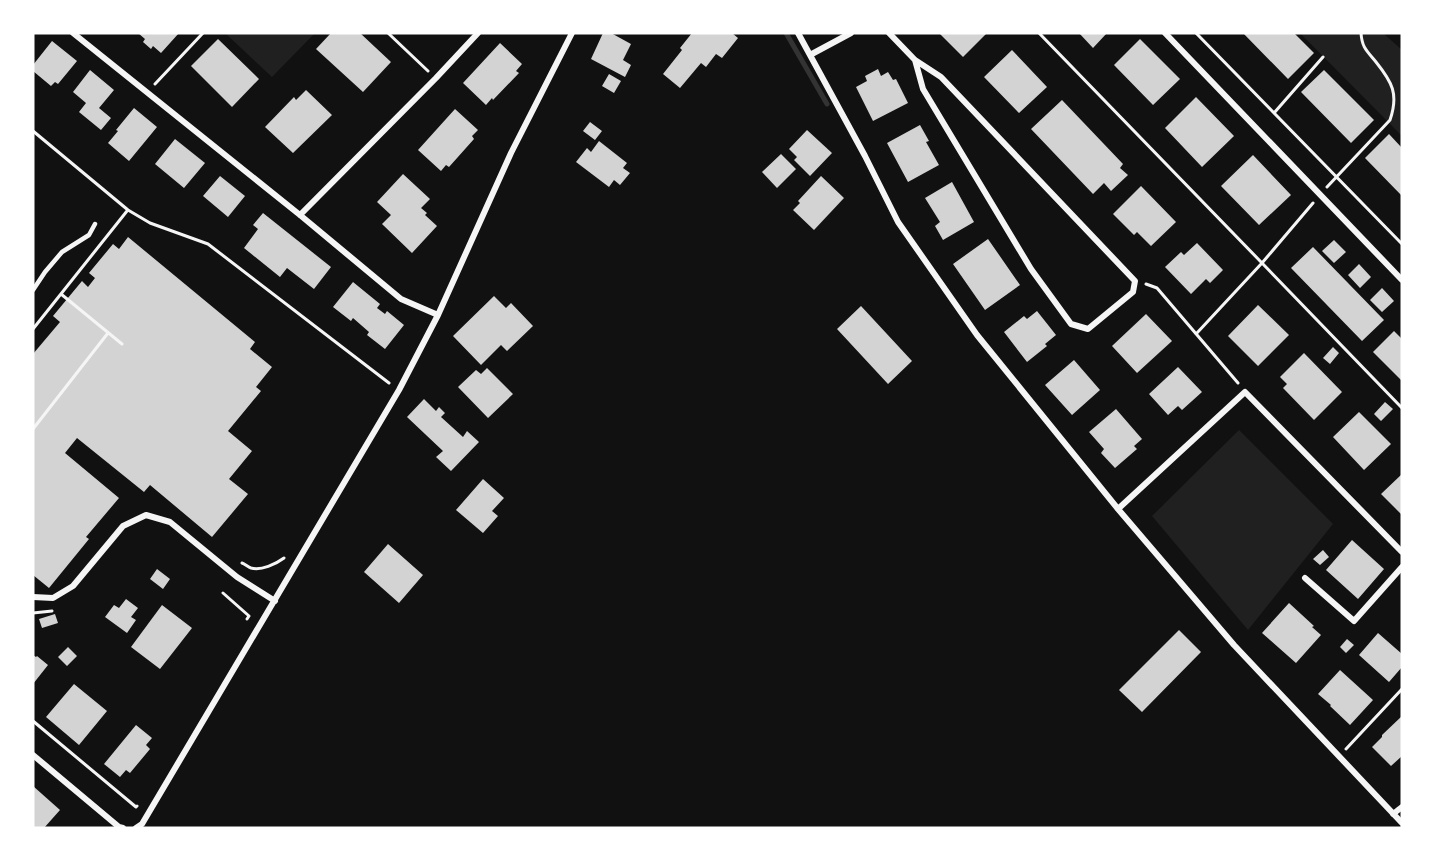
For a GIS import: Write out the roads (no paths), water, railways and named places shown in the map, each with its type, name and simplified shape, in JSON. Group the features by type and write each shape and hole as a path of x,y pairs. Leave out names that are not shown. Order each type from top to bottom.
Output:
{"street":[{"path":"73,33 401,299 438,315"},
{"path":"300,215 478,33"},
{"path":"136,828 142,824 399,390 438,315 511,153 572,33"},
{"path":"798,33 898,222 977,335 1118,509 1234,645 1402,823"},
{"path":"810,55 851,33"},
{"path":"889,33 915,60 941,77 1135,281 1133,292 1088,329 1071,324 1031,269 923,89 915,60"},
{"path":"1165,33 1402,280"},
{"path":"1118,509 1245,392 1402,552"},
{"path":"33,597 53,598 73,586 123,526 146,515 170,522 237,577 275,601"},
{"path":"1305,578 1354,621 1402,567"},
{"path":"33,755 123,828"},
{"path":"1393,814 1402,807"}],"lane":[{"path":"33,290 62,252 89,235 95,224"}],"waterway":[{"path":"786,33 827,104"}]}
